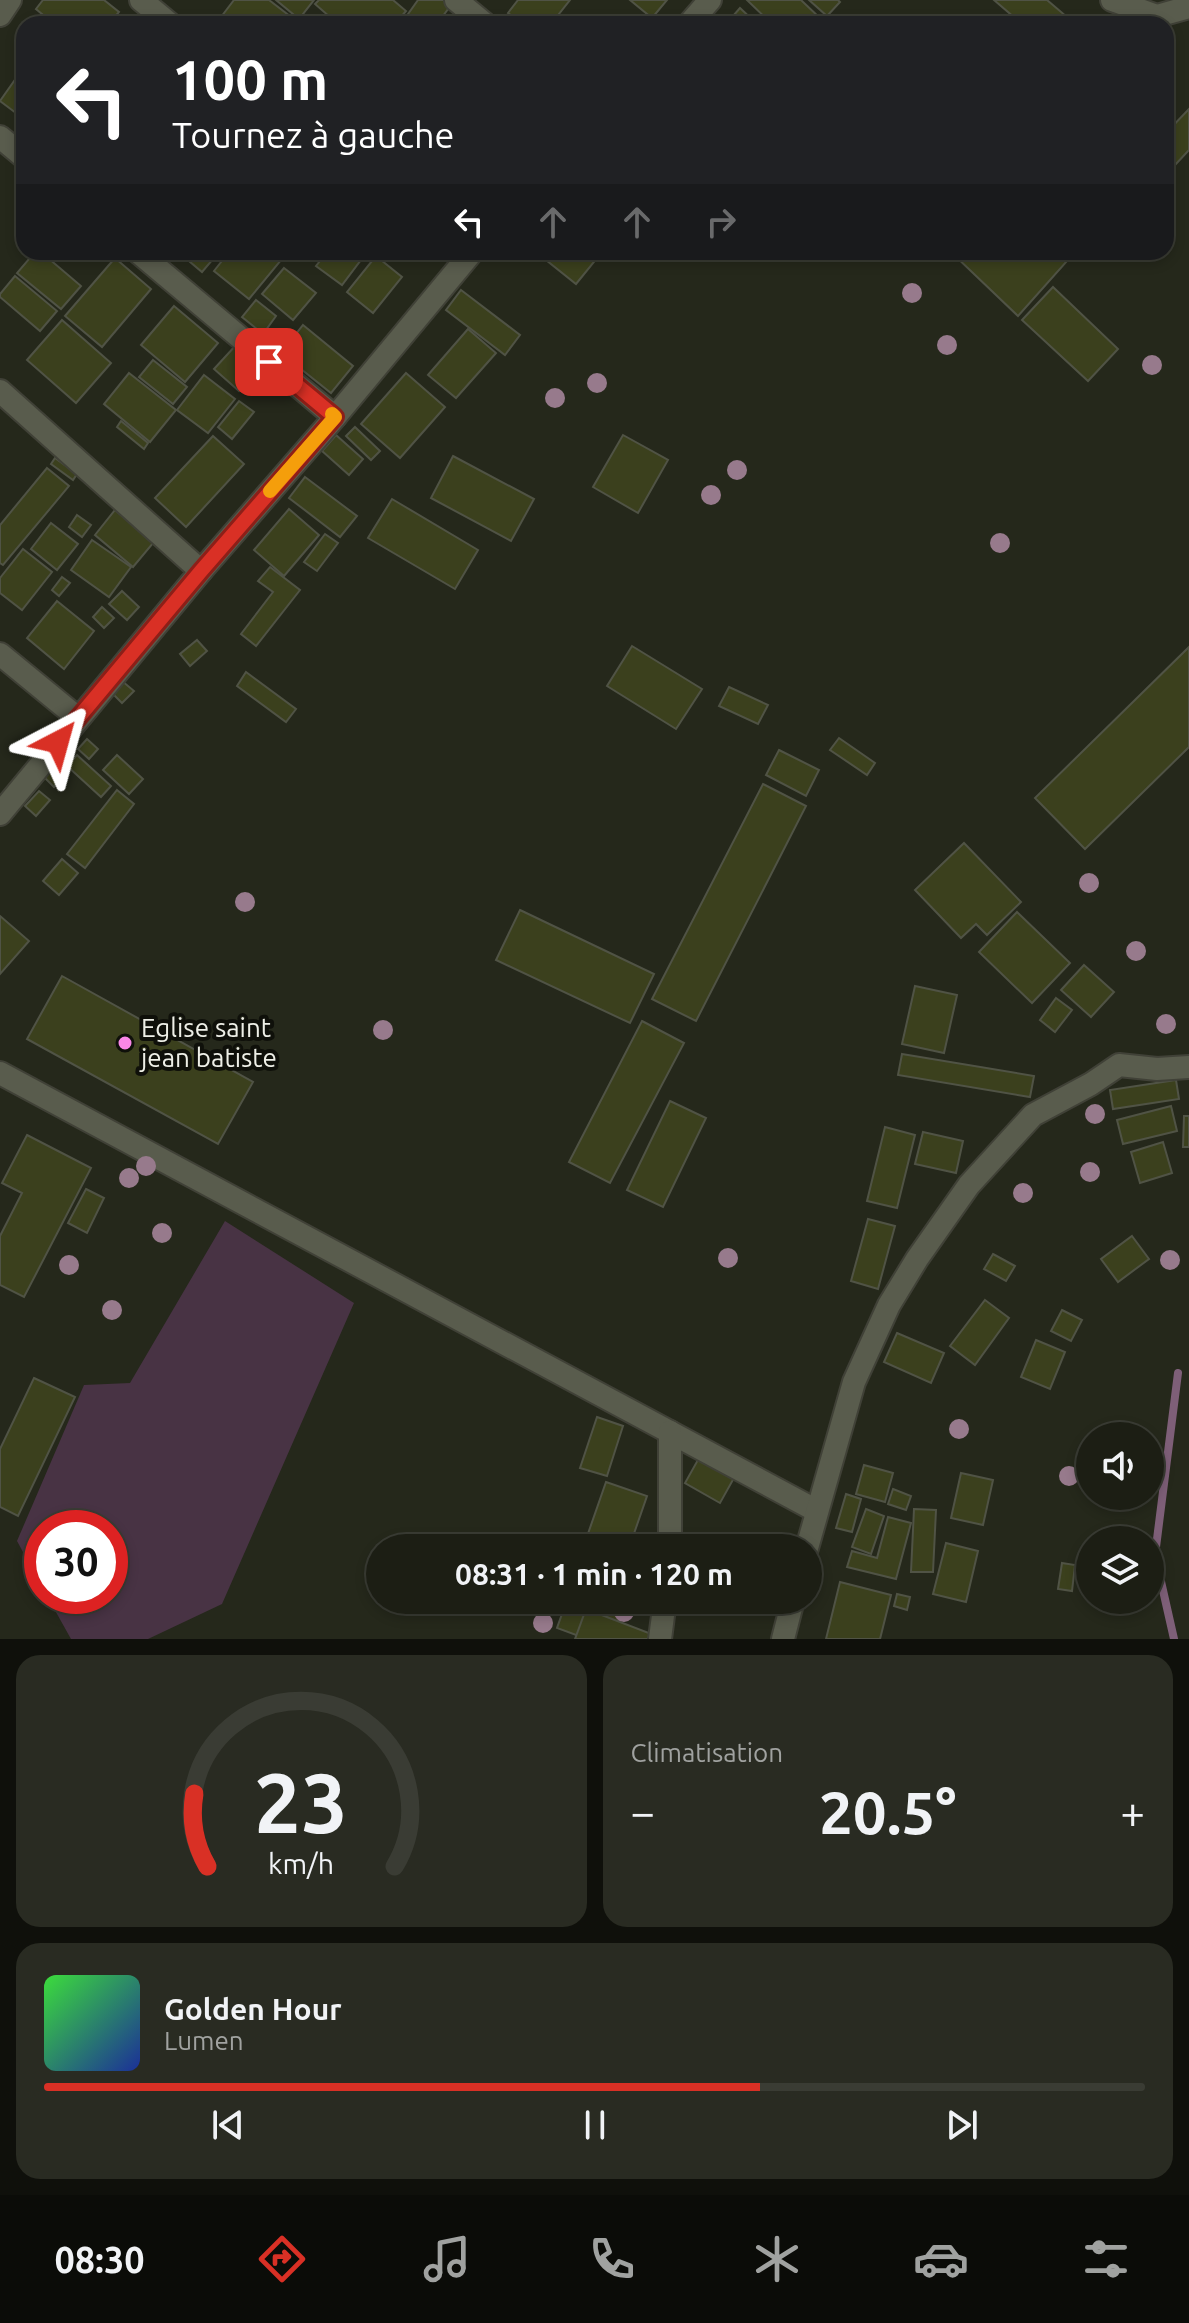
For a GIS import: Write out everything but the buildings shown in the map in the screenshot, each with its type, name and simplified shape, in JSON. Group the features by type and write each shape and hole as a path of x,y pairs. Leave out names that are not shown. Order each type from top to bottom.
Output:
{"street":[{"path":"0,15 10,0"},
{"path":"141,0 160,16"},
{"path":"456,0 475,16"},
{"path":"696,16 710,0"},
{"path":"1112,0 1157,16 1189,7"},
{"path":"0,137 16,150"},
{"path":"148,260 335,417"},
{"path":"0,814 201,571 335,417 456,260"},
{"path":"0,391 201,571"},
{"path":"0,654 78,718"},
{"path":"811,1534 854,1382 889,1305 969,1185 1033,1115 1119,1065 1157,1069 1189,1067"},
{"path":"0,1073 817,1511"},
{"path":"670,1432 670,1534"},
{"path":"660,1639 663,1614"},
{"path":"783,1639 789,1614"}],"shaded area":[{"path":"225,1221 354,1303 222,1604 148,1639 71,1639 57,1614 128,1614 128,1510 30,1510 84,1385 130,1383"},
{"path":"24,1525 24,1554 17,1541"}],"waterway":[{"path":"1174,1639 1155,1555 1178,1373"}],"slow traffic":[{"path":"270,491 335,417 332,414"}],"place":[{"name":"Eglise saint jean batiste","path":"125,1043"}],"route":[{"path":"58,742 335,417 269,362"}]}
